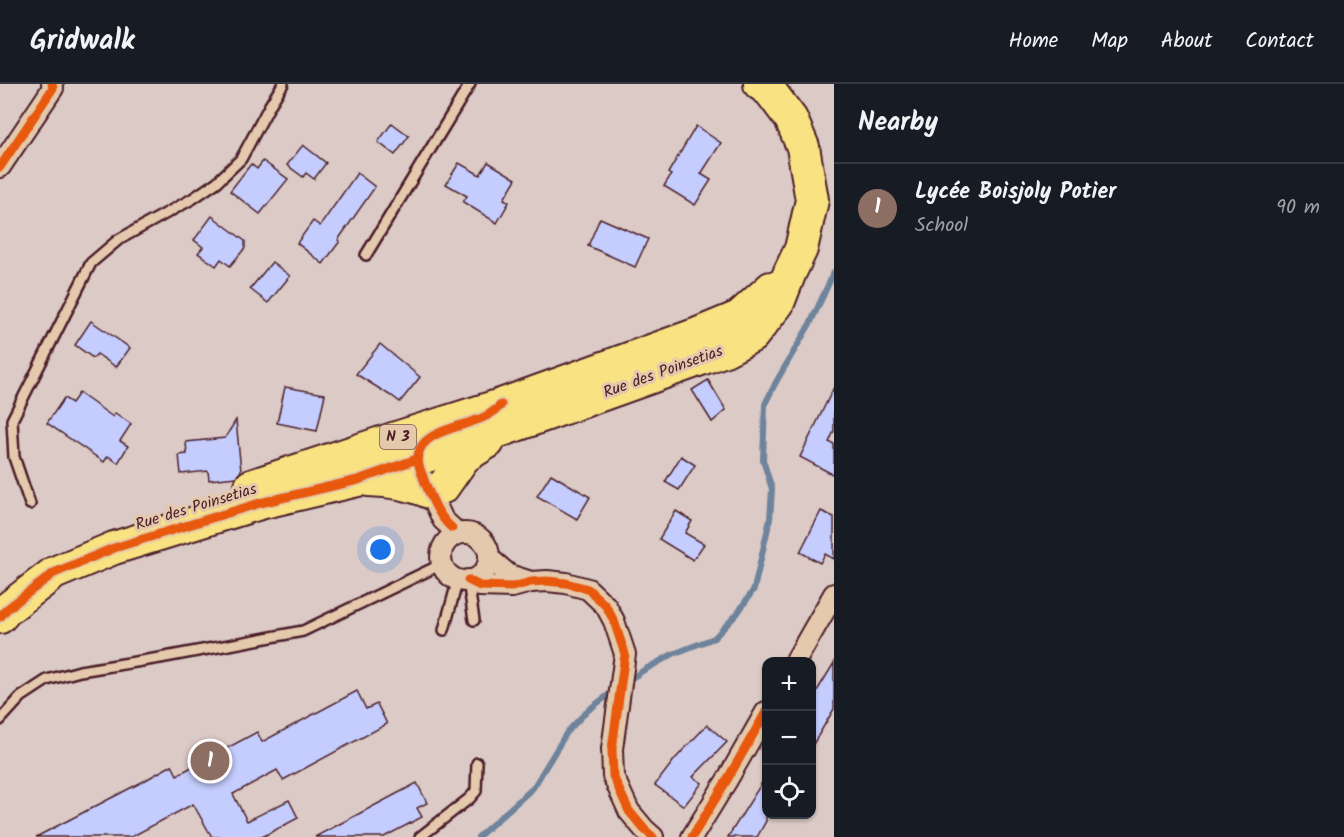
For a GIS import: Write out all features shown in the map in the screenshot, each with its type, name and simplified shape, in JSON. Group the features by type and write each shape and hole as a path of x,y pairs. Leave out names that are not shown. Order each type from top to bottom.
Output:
{"main road":[{"name":"Rue des Poinsetias","path":"0,592 59,551 417,448 513,414 725,350 752,336 778,303 801,249 812,200 803,147 791,119 770,91 760,84"},
{"path":"358,480 386,481 436,489 464,457 483,444 513,414"},
{"name":"Rue des Poinsetias","path":"0,617 54,573 75,563 114,548 260,503 358,480 417,448"}],"street":[{"path":"0,167 53,88 52,84"},
{"path":"417,448 436,489 443,520 453,532 477,536 487,548 489,558 485,571 479,576 463,580"},
{"path":"453,532 441,551 443,568 448,574 480,586 512,587 547,581 566,583 588,589 606,606 614,621 625,654 612,749 613,776 629,812 653,837"},
{"path":"489,558 509,575 531,582"},
{"path":"798,657 834,594"},
{"path":"692,837 762,719"}],"lane":[{"path":"30,504 14,457 12,420 91,263 118,240 218,182 241,159 283,84"},
{"path":"366,255 470,84"},
{"path":"0,720 21,697 47,680 80,671 303,631 442,564"},
{"path":"463,580 474,620"},
{"path":"444,630 463,580"},
{"path":"420,837 476,791 477,763"}],"building":[{"path":"392,123 409,136 395,155 378,142"},
{"path":"696,126 721,143 701,174 711,180 695,205 664,186 671,175 668,173"},
{"path":"303,145 326,163 314,179 306,173 303,177 287,165"},
{"path":"263,161 288,179 260,214 230,191 251,164 257,169"},
{"path":"488,162 516,179 504,199 509,202 497,223 463,202 467,196 446,184 459,163 480,175"},
{"path":"357,173 375,187 323,264 297,243 313,221 320,226"},
{"path":"212,216 245,241 245,248 230,266 221,259 216,266 198,253 203,247 194,240"},
{"path":"600,218 648,239 635,267 588,246"},
{"path":"272,262 290,276 268,303 250,289"},
{"path":"91,321 130,348 116,367 97,354 93,358 75,345"},
{"path":"380,344 420,377 400,402 356,374"},
{"path":"708,380 726,410 712,422 692,390"},
{"path":"285,387 325,394 317,431 277,423"},
{"path":"834,387 834,431 829,442 834,444 834,475 800,457"},
{"path":"79,393 113,417 115,413 131,424 120,441 128,446 118,463 108,456 104,462 47,423 64,398 72,403"},
{"path":"236,420 241,471 236,477 209,480 208,471 181,474 179,455 187,454 186,442 225,438"},
{"path":"681,456 695,465 679,490 665,482"},
{"path":"551,474 590,497 577,519 537,496"},
{"path":"676,511 692,521 685,533 704,544 693,560 659,539"},
{"path":"821,511 834,517 834,559 825,554 820,563 800,552"},
{"path":"834,663 834,709 816,739 816,711 816,692"},
{"path":"357,691 366,709 377,704 387,724 283,780 277,770 233,794 247,821 289,800 298,818 262,837 212,837 193,804 131,837 36,837 172,765 177,775 257,732 262,742"},
{"path":"707,725 727,742 693,777 702,783 684,806 655,785 675,759"},
{"path":"762,782 762,819 766,821 757,837 728,837"},
{"path":"417,783 427,803 417,808 422,817 384,837 315,837"}],"waterway":[{"path":"626,682 673,654 714,638 737,614 754,589 770,519 772,489 763,460 765,404 811,322 834,272"},
{"path":"478,837 533,788 567,732 587,711 615,690"}],"cycle path":[{"path":"0,167 53,88 52,84"},
{"path":"452,528 439,512 424,480 418,460 421,448 426,441 443,431 485,417 501,405"},
{"path":"0,617 54,573 114,548 260,503 358,480 417,459"},
{"path":"468,580 480,586 512,587 531,582 566,583 588,589 606,606 614,621 625,654 612,749 613,776 629,811 653,837"},
{"path":"692,837 762,719"}],"place":[{"name":"Lycée Boisjoly Potier","path":"210,761"}]}
